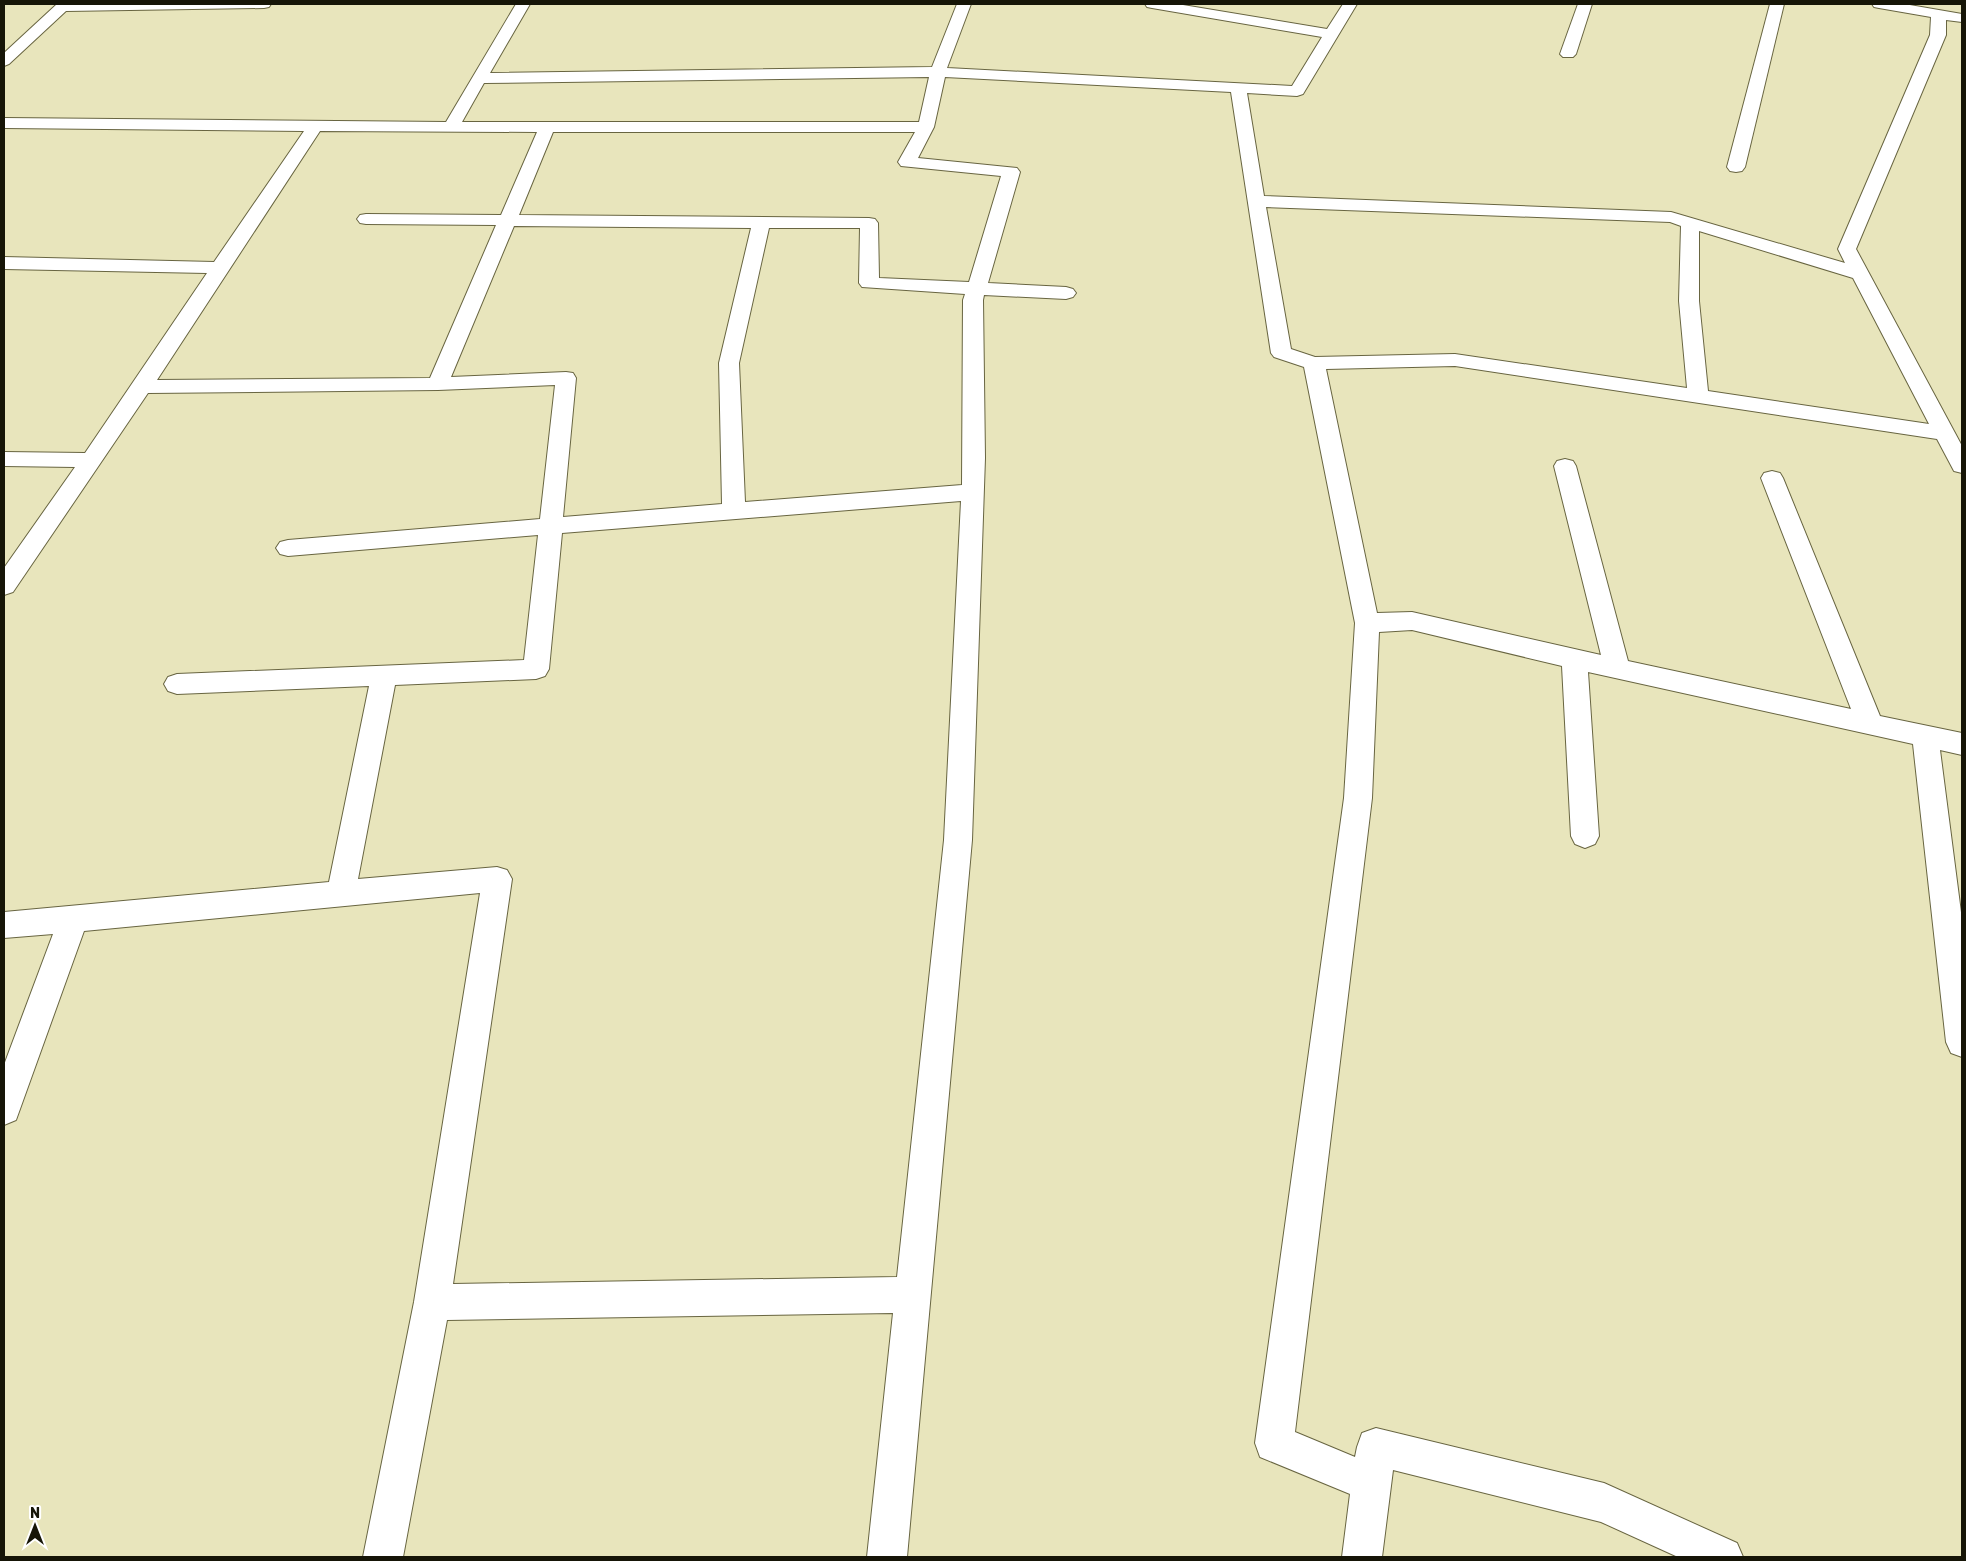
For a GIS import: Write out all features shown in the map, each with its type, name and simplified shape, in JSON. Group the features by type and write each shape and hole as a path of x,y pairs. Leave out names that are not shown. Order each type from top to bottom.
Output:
{"street":[{"path":"4,61 63,5 264,4"},
{"path":"451,127 523,4"},
{"path":"887,1557 958,840 974,458 973,300 1011,172 907,162 926,127 938,72 964,4"},
{"path":"1152,4 1332,34"},
{"path":"479,78 938,72 1297,91 1350,4"},
{"path":"1568,54 1585,4"},
{"path":"1736,167 1777,4"},
{"path":"1879,4 1911,7 1962,18"},
{"path":"1939,14 1938,35 1847,249 1962,466"},
{"path":"1238,88 1281,353 1314,364 1455,360 1945,433"},
{"path":"4,123 451,127 926,127"},
{"path":"4,586 142,387 316,125"},
{"path":"438,384 548,127"},
{"path":"1255,200 1671,217 1860,274"},
{"path":"366,219 869,223 869,283 1066,292"},
{"path":"734,511 728,363 761,222"},
{"path":"1690,222 1688,302 1698,395"},
{"path":"4,263 220,268"},
{"path":"1314,364 1367,623 1358,798 1274,1443 1371,1483"},
{"path":"142,387 438,384 566,378 536,669 177,684"},
{"path":"4,459 92,460"},
{"path":"1565,466 1617,668"},
{"path":"1772,478 1870,723"},
{"path":"288,548 972,492"},
{"path":"1367,623 1412,621 1574,660 1962,744"},
{"path":"1574,660 1585,836"},
{"path":"341,894 384,676"},
{"path":"1925,735 1962,1042"},
{"path":"4,925 497,879 432,1302 383,1557"},
{"path":"4,1109 73,919"},
{"path":"432,1302 912,1296"},
{"path":"1362,1557 1376,1448 1604,1503 1723,1557"}]}
